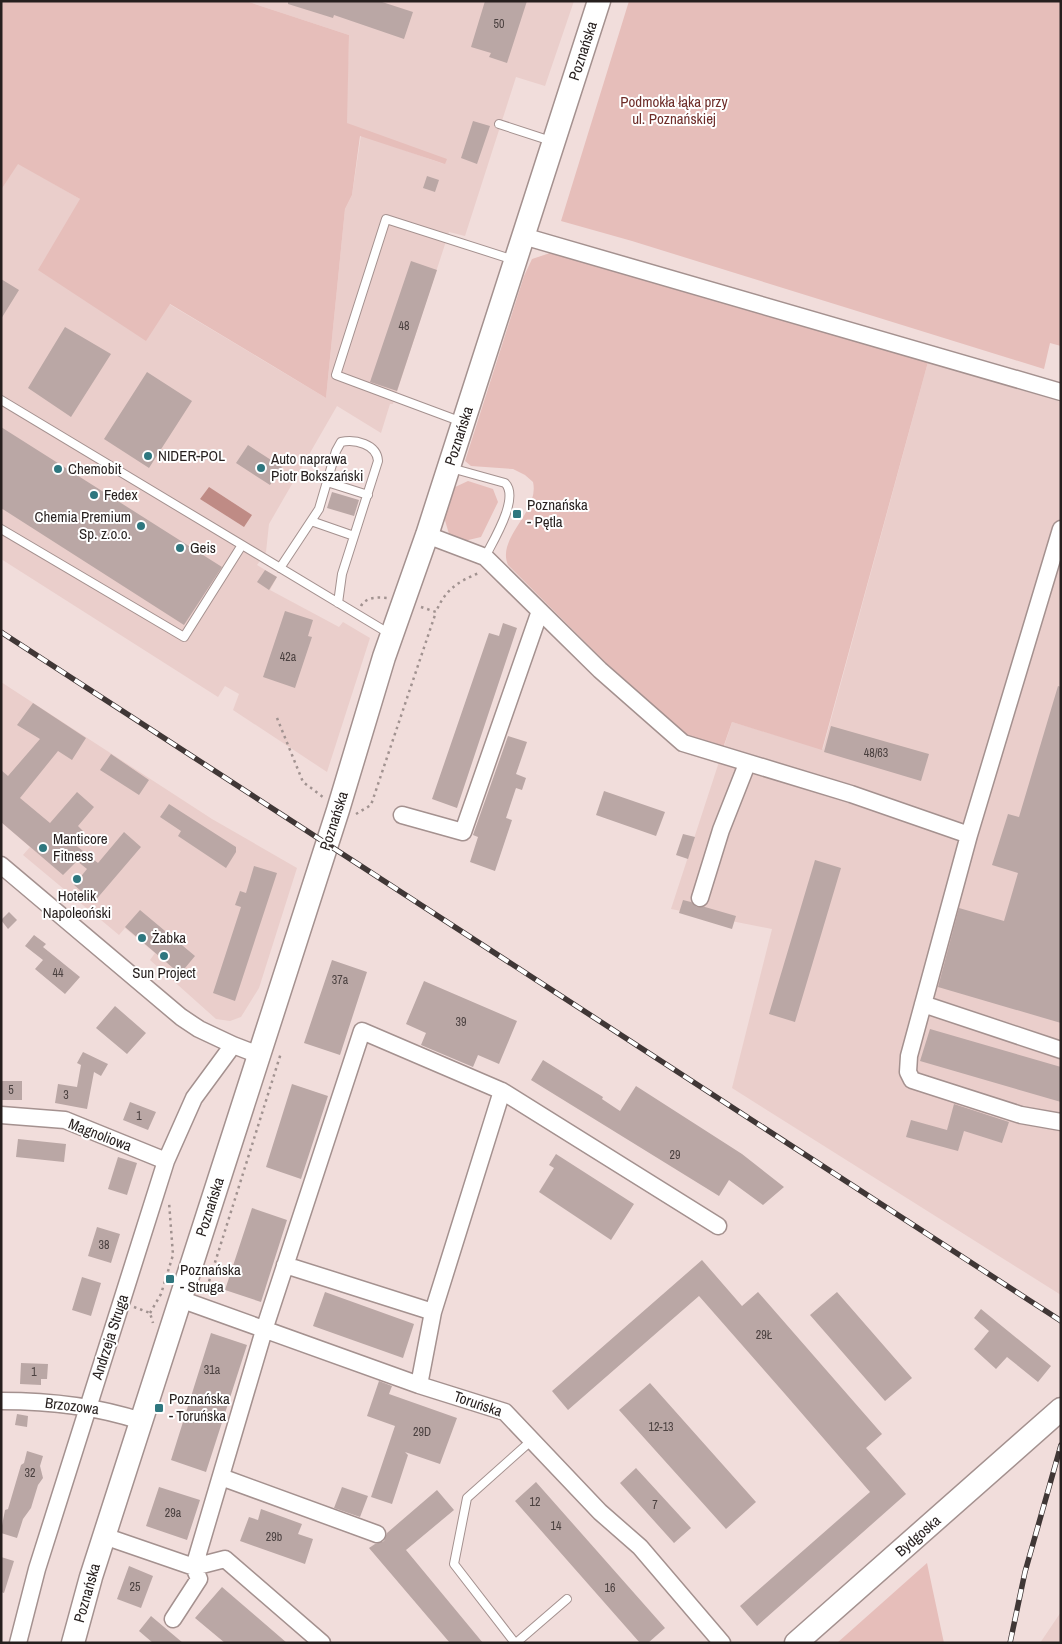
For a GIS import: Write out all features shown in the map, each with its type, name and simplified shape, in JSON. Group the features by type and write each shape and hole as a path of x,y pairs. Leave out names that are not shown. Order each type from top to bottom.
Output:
{"main road":[{"name":"Poznańska","path":"73,1643 104,1536 258,1055 346,813 392,634 464,423 599,1"},
{"name":"Bydgoska","path":"796,1643 1061,1408"},
{"name":"Bydgoska","path":"1039,1429 1061,1419"}],"street":[{"path":"523,236 1061,392"},
{"path":"1061,529 969,835 909,1056 908,1072 912,1080 1021,1115 1061,1122"},
{"path":"427,535 485,556 600,670 683,743 747,764 851,794 969,835"},
{"path":"402,815 463,832 540,611"},
{"path":"700,898 721,830 747,764"},
{"path":"1,865 181,1017 207,1033 258,1055"},
{"path":"923,1004 1061,1050"},
{"path":"173,1619 199,1579 194,1567 265,1327 362,1031 502,1092 718,1226"},
{"name":"Andrzeja Struga","path":"18,1643 35,1577 166,1161 194,1098 233,1045"},
{"path":"420,1385 433,1312 502,1092"},
{"name":"Magnoliowa","path":"1,1115 65,1120 166,1161"},
{"path":"285,1265 433,1312"},
{"name":"Toruńska","path":"180,1298 265,1327 420,1385 505,1412 600,1512 640,1547 722,1643"},
{"name":"Brzozowa","path":"1,1401 43,1402 88,1408 141,1421"},
{"path":"221,1478 377,1534"},
{"path":"104,1536 194,1567 224,1559 322,1643"}],"lane":[{"path":"499,124 554,142"},
{"path":"464,423 336,375 386,218 516,261"},
{"path":"1,400 392,634"},
{"path":"280,568 319,509 336,451 341,442 361,443 373,448 378,455 368,495 342,574 338,603"},
{"path":"449,468 498,481 508,486 509,496 505,516 485,556"},
{"path":"328,482 368,495"},
{"path":"311,521 354,536"},
{"path":"1,529 184,637 242,545"},
{"path":"532,1440 467,1498 454,1564 516,1643 567,1599"}],"path":[{"path":"277,718 303,782 346,813 371,805 436,612"},
{"path":"208,1308 211,1298 206,1291 282,1049"},
{"path":"150,1313 160,1294 173,1255 169,1199"}],"shaded area":[{"path":"246,1 574,1 545,86 516,77 465,236 449,232 393,404 390,404 381,433 337,406 269,524 266,552 257,565 277,577 270,590 339,627 343,622 370,638 327,772 233,710 239,694 225,686 218,697 1,559 1,190 18,163 80,199 146,340 169,304 326,398 345,209 352,195 361,135 444,164 346,123 349,35"},
{"path":"928,362 1061,402 1061,1295 732,1088 772,929 671,909 732,722 823,749"},
{"path":"209,487 252,515 244,527 200,499"},
{"path":"1,682 212,819 297,868 259,988 241,1017 230,1021 216,1019 150,960 155,953 125,928 119,935 23,855 30,847 1,822"},
{"path":"1061,1612 1061,1643 1040,1643"}],"green space":[{"path":"1,1 246,1 349,35 347,123 447,159 445,164 360,136 352,195 345,209 326,398 170,304 146,341 38,270 80,199 18,164 1,190"},
{"name":"Podmokła łąka przy ul. Poznańskiej","path":"629,1 1061,1 1061,346 1050,343 1044,369 632,241 561,221"},
{"path":"550,253 928,362 822,750 732,722 723,748 697,740 679,731 658,709 604,661 508,565 506,555 508,544 530,504 533,482 525,475 513,469 471,466 465,461 524,276 532,259"},
{"path":"468,481 493,489 498,502 481,537 464,541 449,534 444,517 453,488"},
{"path":"927,1563 944,1643 837,1643"}],"building":[{"path":"288,1 379,1 413,12 404,39 334,15 333,18 288,4"},
{"path":"485,1 527,1 507,63 489,57 491,53 471,47"},
{"path":"473,121 490,126 477,164 461,158"},
{"path":"427,176 439,180 435,192 423,188"},
{"path":"411,261 437,270 397,391 370,382"},
{"path":"1,279 19,290 1,319"},
{"path":"65,327 111,354 71,417 28,388"},
{"path":"147,372 192,401 149,468 104,439"},
{"path":"1,427 222,567 184,625 1,508"},
{"path":"248,445 282,467 270,485 236,463"},
{"path":"332,492 359,500 354,516 327,508"},
{"path":"265,570 277,577 269,590 257,582"},
{"path":"285,611 313,620 308,636 312,637 295,688 263,677"},
{"path":"503,623 517,628 457,808 432,799 489,633 499,636"},
{"path":"1058,686 1061,687 1061,1023 938,987 959,908 1004,921 1018,873 992,865 1008,814 1019,817"},
{"path":"33,703 86,738 72,760 58,751 20,798 50,823 77,792 94,807 78,826 83,831 73,843 98,863 124,832 141,847 94,902 74,885 87,869 77,861 63,875 1,822 1,770 8,776 40,739 17,725"},
{"path":"831,726 929,754 921,781 824,752"},
{"path":"508,736 527,742 516,774 526,778 522,790 516,788 506,818 512,820 495,871 470,862 478,837 473,835"},
{"path":"111,754 149,780 139,795 100,770"},
{"path":"604,791 665,812 656,836 596,815"},
{"path":"169,804 236,847 236,852 226,868 178,836 181,831 160,817"},
{"path":"683,834 695,837 688,859 676,855"},
{"path":"815,860 841,868 795,1022 769,1014"},
{"path":"254,866 277,873 235,1001 213,993 241,907 235,905 240,891 246,893"},
{"path":"683,900 691,902 697,907 705,907 736,916 732,929 679,913"},
{"path":"140,910 195,956 180,974 125,927"},
{"path":"9,912 17,920 8,929 1,920"},
{"path":"34,935 46,944 43,947 80,977 65,994 35,969 43,960 25,946"},
{"path":"332,960 367,972 340,1055 304,1043"},
{"path":"424,981 517,1021 499,1064 478,1055 473,1067 421,1045 426,1033 406,1024"},
{"path":"115,1006 146,1033 127,1054 96,1028"},
{"path":"930,1029 1061,1067 1061,1102 920,1061"},
{"path":"83,1052 108,1064 101,1076 94,1072 87,1109 55,1103 58,1084 77,1087 81,1065 77,1063"},
{"path":"543,1060 603,1097 602,1099 620,1111 636,1086 742,1154 784,1187 763,1205 729,1180 719,1196 531,1080"},
{"path":"1,1081 22,1081 22,1100 1,1100"},
{"path":"292,1084 328,1096 301,1179 266,1167"},
{"path":"130,1102 156,1112 148,1130 123,1120"},
{"path":"954,1104 1009,1122 1002,1143 964,1131 958,1151 906,1137 911,1120 947,1130"},
{"path":"18,1139 66,1144 64,1162 16,1157"},
{"path":"556,1154 634,1204 611,1240 539,1192 554,1168 549,1165"},
{"path":"118,1157 137,1163 127,1195 108,1189"},
{"path":"252,1208 287,1220 261,1302 225,1290"},
{"path":"97,1227 120,1234 111,1263 88,1256"},
{"path":"702,1260 742,1306 758,1292 882,1434 866,1448 906,1494 757,1626 740,1606 870,1492 785,1394 699,1296 568,1410 552,1391"},
{"path":"82,1277 101,1283 91,1316 72,1310"},
{"path":"325,1292 414,1324 403,1358 313,1326"},
{"path":"837,1292 912,1378 885,1401 810,1315"},
{"path":"981,1309 1051,1366 1038,1382 1007,1357 996,1369 974,1349 989,1331 974,1318"},
{"path":"211,1333 247,1345 206,1472 171,1460"},
{"path":"21,1363 48,1364 47,1379 41,1379 41,1385 20,1384"},
{"path":"379,1381 392,1386 389,1394 457,1418 440,1464 405,1452 408,1455 392,1504 371,1497 395,1426 367,1416"},
{"path":"650,1383 756,1502 726,1529 619,1410"},
{"path":"17,1414 28,1416 27,1427 15,1425"},
{"path":"27,1451 43,1456 40,1466 43,1478 38,1485 31,1508 23,1519 17,1538 1,1533 1,1531 5,1510 8,1509"},
{"path":"636,1468 691,1528 674,1543 620,1483"},
{"path":"536,1482 665,1628 648,1643 640,1643 515,1501"},
{"path":"159,1487 200,1500 187,1540 146,1526"},
{"path":"342,1487 368,1496 360,1517 334,1508"},
{"path":"437,1490 454,1510 406,1550 483,1643 450,1643 369,1548 384,1541 387,1533"},
{"path":"261,1509 302,1524 298,1534 313,1539 305,1564 240,1541 249,1517 258,1520"},
{"path":"1,1557 14,1561 4,1593 1,1592"},
{"path":"129,1566 153,1576 141,1608 117,1599"},
{"path":"222,1587 287,1643 225,1643 195,1618"},
{"path":"151,1616 183,1643 153,1643 139,1631"}],"railway":[{"path":"1,632 1061,1321"},
{"path":"1010,1643 1025,1572 1061,1445"}],"place":[{"name":"NIDER-POL","path":"148,456"},
{"name":"Auto naprawa Piotr Bokszański","path":"261,468"},
{"name":"Chemobit","path":"58,469"},
{"name":"Fedex","path":"94,495"},
{"name":"Poznańska - Pętla","path":"517,514"},
{"name":"Chemia Premium Sp. z.o.o.","path":"141,526"},
{"name":"Geis","path":"180,548"},
{"name":"Manticore Fitness","path":"43,848"},
{"name":"Hotelik Napoleoński","path":"77,879"},
{"name":"Żabka","path":"142,938"},
{"name":"Sun Project","path":"164,956"},
{"name":"Poznańska - Struga","path":"170,1279"},
{"name":"Poznańska - Toruńska","path":"159,1408"}]}
